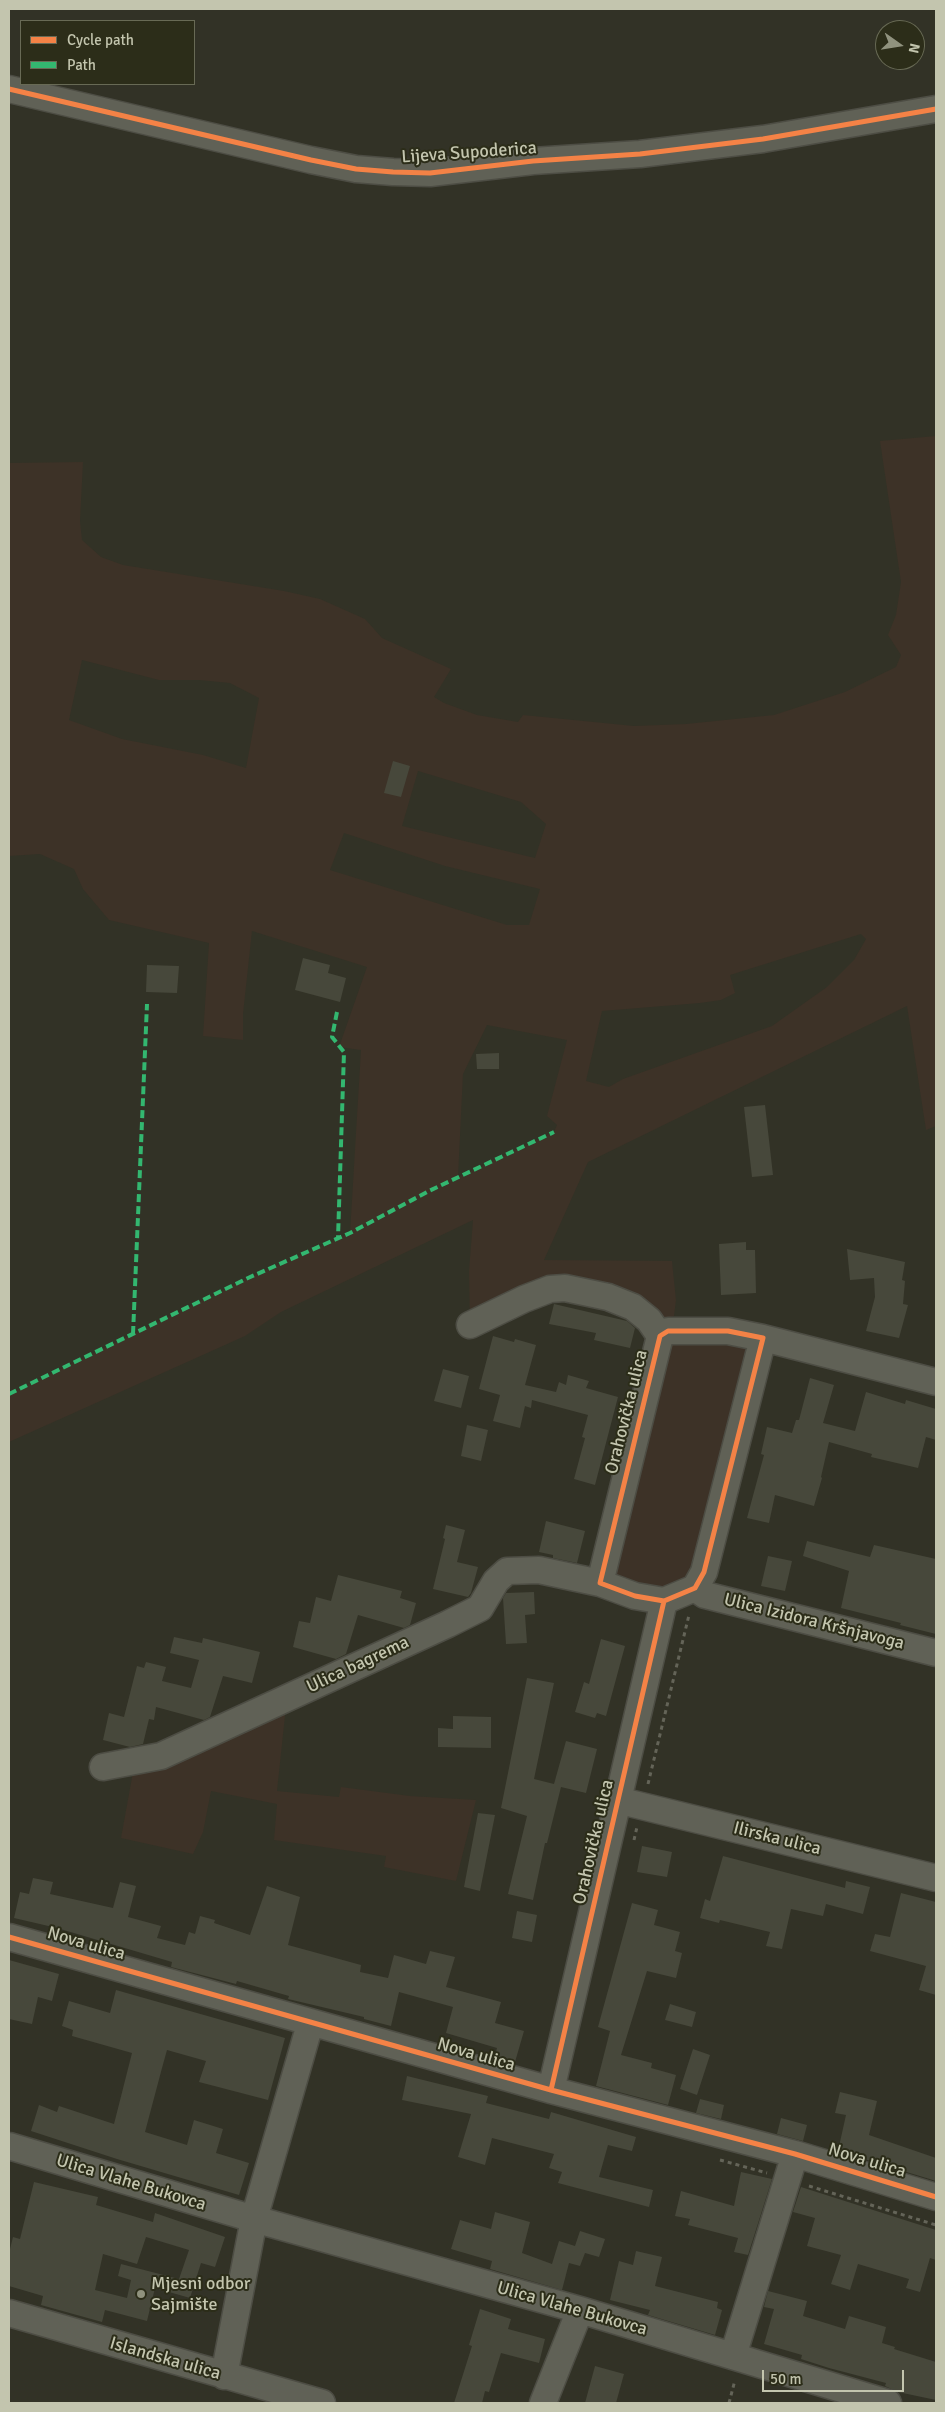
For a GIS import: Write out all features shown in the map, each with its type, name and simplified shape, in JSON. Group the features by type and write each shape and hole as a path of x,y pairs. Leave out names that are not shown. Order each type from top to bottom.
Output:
{"street":[{"name":"Lijeva Supoderica","path":"9,89 311,160 356,169 393,172 430,172 640,154 763,139 936,109"},
{"name":"Orahovička ulica","path":"470,1325 524,1299 550,1289 565,1288 608,1297 632,1307 650,1320 660,1336"},
{"name":"Orahovička ulica","path":"600,1583 660,1336 668,1331 728,1331 763,1338 936,1382"},
{"path":"600,1583 635,1596 664,1601 694,1588 704,1572 710,1556 763,1338"},
{"name":"Ulica bagrema","path":"103,1767 160,1756 448,1624 480,1608 496,1581 507,1571 539,1570 600,1583"},
{"name":"Ulica Izidora Kršnjavoga","path":"694,1588 705,1595 936,1653"},
{"name":"Orahovička ulica","path":"550,2090 664,1601"},
{"name":"Ilirska ulica","path":"617,1800 936,1878"},
{"name":"Nova ulica","path":"9,1937 310,2024 550,2090 796,2154 936,2197"},
{"path":"224,2376 254,2220 310,2024"},
{"name":"Ulica Vlahe Bukovca","path":"9,2146 254,2220 580,2310 735,2364 888,2403"},
{"path":"735,2364 796,2154"},
{"path":"542,2403 580,2310"},
{"name":"Islandska ulica","path":"9,2313 322,2403"}],"path":[{"path":"633,1842 689,1615 698,1617"},
{"path":"729,2403 735,2364"}],"shaded area":[{"path":"936,436 936,1126 926,1130 907,1006 588,1162 544,1260 672,1261 676,1300 674,1316 662,1321 565,1288 470,1325 469,1271 473,1220 281,1312 245,1336 9,1442 9,1394 248,1278 350,1233 361,1050 339,1047 367,967 252,931 243,1014 243,1040 203,1036 209,943 109,920 83,889 74,869 40,854 9,856 9,463 83,462 80,521 82,540 101,557 123,565 284,591 320,599 365,619 382,638 451,669 434,697 444,703 477,715 518,722 523,715 634,726 686,724 774,715 845,692 896,667 901,655 888,635 896,615 901,582 880,441","holes":["82,660 159,680 199,680 230,683 259,698 246,768 203,755 122,739 69,720","418,771 521,802 546,824 535,858 402,826","344,833 445,866 540,889 529,925 507,925 330,870","861,934 866,939 854,960 827,987 772,1026 623,1079 609,1087 586,1081 602,1011 700,1003 721,1000 735,993 730,975","487,1025 567,1040 547,1116 557,1125 554,1132 458,1177 463,1074"]},
{"path":"732,1339 749,1349 692,1573 672,1588 658,1591 610,1578 672,1342"},
{"path":"287,1697 277,1791 339,1797 341,1787 410,1796 476,1800 456,1881 384,1867 386,1856 274,1840 277,1804 211,1791 203,1832 193,1854 121,1838 135,1761"}],"building":[{"path":"393,761 410,766 401,797 384,793"},
{"path":"303,958 330,965 328,973 346,978 340,1002 295,990"},
{"path":"147,965 179,966 177,993 146,992"},
{"path":"499,1053 499,1069 477,1069 476,1054"},
{"path":"765,1105 773,1175 752,1177 744,1107"},
{"path":"746,1242 746,1250 755,1250 756,1293 721,1295 719,1244"},
{"path":"847,1249 905,1262 902,1280 905,1281 903,1304 908,1305 899,1338 866,1331 875,1297 874,1278 850,1280"},
{"path":"554,1304 627,1321 635,1328 630,1348 594,1340 596,1333 549,1324"},
{"path":"493,1336 514,1342 515,1339 536,1345 525,1385 556,1392 559,1382 566,1385 568,1375 589,1381 586,1388 618,1397 595,1485 574,1479 585,1438 582,1437 588,1415 532,1400 531,1408 525,1406 520,1428 493,1421 500,1395 479,1389"},
{"path":"443,1369 469,1376 461,1408 434,1401"},
{"path":"810,1378 834,1385 823,1423 855,1431 866,1392 905,1404 906,1400 936,1409 936,1440 926,1437 918,1468 871,1457 872,1454 829,1442 814,1506 775,1495 769,1523 747,1518 764,1455 761,1454 767,1427 792,1433 796,1420 799,1420"},
{"path":"467,1425 488,1430 481,1461 461,1456"},
{"path":"546,1521 585,1531 577,1563 553,1558 553,1555 539,1552"},
{"path":"446,1525 465,1530 457,1562 478,1567 471,1593 468,1597 433,1589 445,1539 443,1538"},
{"path":"807,1541 870,1557 874,1545 936,1559 936,1634 841,1608 849,1571 803,1556"},
{"path":"768,1556 792,1561 785,1591 761,1586"},
{"path":"338,1575 402,1591 400,1598 416,1603 410,1625 404,1628 358,1615 346,1654 336,1659 293,1647 299,1621 310,1623 316,1597 331,1601"},
{"path":"534,1592 535,1614 525,1615 527,1643 506,1644 503,1598 506,1593"},
{"path":"174,1637 202,1643 203,1638 260,1652 252,1683 223,1676 210,1717 204,1720 156,1707 154,1720 149,1719 143,1744 130,1747 103,1740 109,1713 124,1717 137,1666 144,1668 146,1662 166,1667 162,1681 191,1688 199,1660 170,1653"},
{"path":"601,1639 625,1646 606,1716 597,1713 595,1718 575,1712 584,1682 589,1684"},
{"path":"527,1678 554,1683 534,1779 554,1784 566,1741 597,1749 586,1793 561,1787 547,1843 545,1843 533,1900 508,1894 527,1816 501,1808"},
{"path":"453,1716 491,1717 491,1748 438,1747 438,1728 453,1729"},
{"path":"478,1813 495,1815 480,1891 464,1887"},
{"path":"642,1846 672,1852 667,1877 637,1872"},
{"path":"723,1856 845,1888 846,1881 870,1887 863,1914 826,1904 823,1916 791,1909 782,1949 766,1946 770,1932 720,1920 719,1923 700,1918 705,1899 710,1901"},
{"path":"33,1878 53,1882 50,1894 113,1908 120,1882 136,1886 128,1917 161,1926 157,1938 185,1945 189,1932 195,1934 200,1916 215,1920 214,1923 250,1935 267,1886 300,1897 288,1945 361,1965 360,1972 388,1978 394,1955 426,1964 430,1951 455,1957 446,1987 501,2002 495,2023 524,2031 515,2062 495,2056 497,2048 446,2033 453,2007 399,1992 391,2026 364,2019 364,2017 288,1999 289,1996 237,1981 236,1984 171,1967 172,1962 57,1928 14,1918 20,1892 29,1894"},
{"path":"901,1893 936,1902 936,1995 919,1990 926,1966 870,1951 875,1934 890,1937"},
{"path":"632,1903 658,1910 654,1925 680,1932 675,1951 682,1953 676,1978 647,1971 621,2055 652,2063 651,2068 676,2075 668,2105 596,2086 610,2031 598,2027"},
{"path":"517,1911 537,1915 532,1942 512,1938"},
{"path":"9,1960 59,1974 52,2001 38,1997 32,2024 9,2019"},
{"path":"116,1990 285,2038 268,2100 199,2082 206,2061 167,2050 145,2132 187,2145 194,2120 223,2129 216,2153 249,2163 239,2195 31,2131 39,2105 57,2112 59,2106 114,2124 132,2053 72,2036 73,2030 62,2026 69,2001 110,2013"},
{"path":"670,2004 696,2012 692,2027 665,2020"},
{"path":"693,2049 710,2055 697,2095 680,2089"},
{"path":"407,2076 488,2096 486,2103 549,2119 551,2112 636,2137 632,2151 608,2145 599,2177 653,2190 649,2207 558,2183 562,2172 549,2168 554,2154 492,2138 485,2165 458,2157 471,2114 402,2100"},
{"path":"840,2092 877,2101 869,2135 936,2158 936,2181 838,2151 846,2115 835,2113"},
{"path":"700,2099 724,2105 721,2119 696,2113"},
{"path":"781,2118 807,2125 803,2141 777,2134"},
{"path":"741,2172 772,2179 748,2255 734,2252 738,2238 688,2225 690,2219 675,2216 681,2191 734,2206"},
{"path":"34,2182 98,2197 96,2205 153,2222 155,2213 225,2237 215,2267 201,2263 190,2298 155,2288 147,2321 105,2310 102,2322 41,2305 43,2296 9,2286 9,2253 13,2237 20,2239","holes":["146,2237 189,2250 179,2279 121,2264 118,2276 131,2280 127,2298 95,2290 103,2254 137,2264"]},
{"path":"801,2187 936,2230 936,2260 930,2258 920,2292 906,2288 909,2279 858,2264 850,2290 831,2284 841,2255 807,2246 815,2218 793,2212"},
{"path":"495,2212 530,2222 522,2253 552,2264 559,2241 575,2246 580,2231 605,2239 599,2257 585,2253 580,2266 569,2263 562,2290 490,2269 492,2261 451,2249 460,2220 491,2229"},
{"path":"636,2251 662,2257 655,2286 718,2302 717,2308 722,2310 715,2335 648,2315 650,2310 610,2300 619,2261 633,2265"},
{"path":"768,2291 807,2301 803,2316 845,2329 849,2316 886,2327 882,2343 895,2347 894,2349 936,2362 936,2400 898,2392 885,2386 886,2383 829,2368 801,2359 802,2355 764,2344 774,2309 764,2307"},
{"path":"480,2309 511,2319 508,2329 545,2339 539,2363 501,2353 489,2392 485,2391 482,2403 454,2403 472,2346 469,2345"},
{"path":"595,2366 624,2374 616,2403 585,2403"}],"marked path":[{"path":"133,1334 147,1004"},
{"path":"337,1012 332,1037 344,1052 338,1238"},
{"path":"9,1394 248,1278 350,1233 429,1191 554,1132"}],"cycle path":[{"path":"9,89 356,169 430,173 533,161 640,154 763,139 936,109"},
{"path":"551,2090 664,1601 695,1588 704,1572 763,1338 728,1331 668,1331 660,1336 600,1583 635,1596 664,1601"},
{"path":"9,1937 551,2090 795,2154 936,2197"}],"place":[{"name":"Mjesni odbor Sajmište","path":"141,2294"}]}
